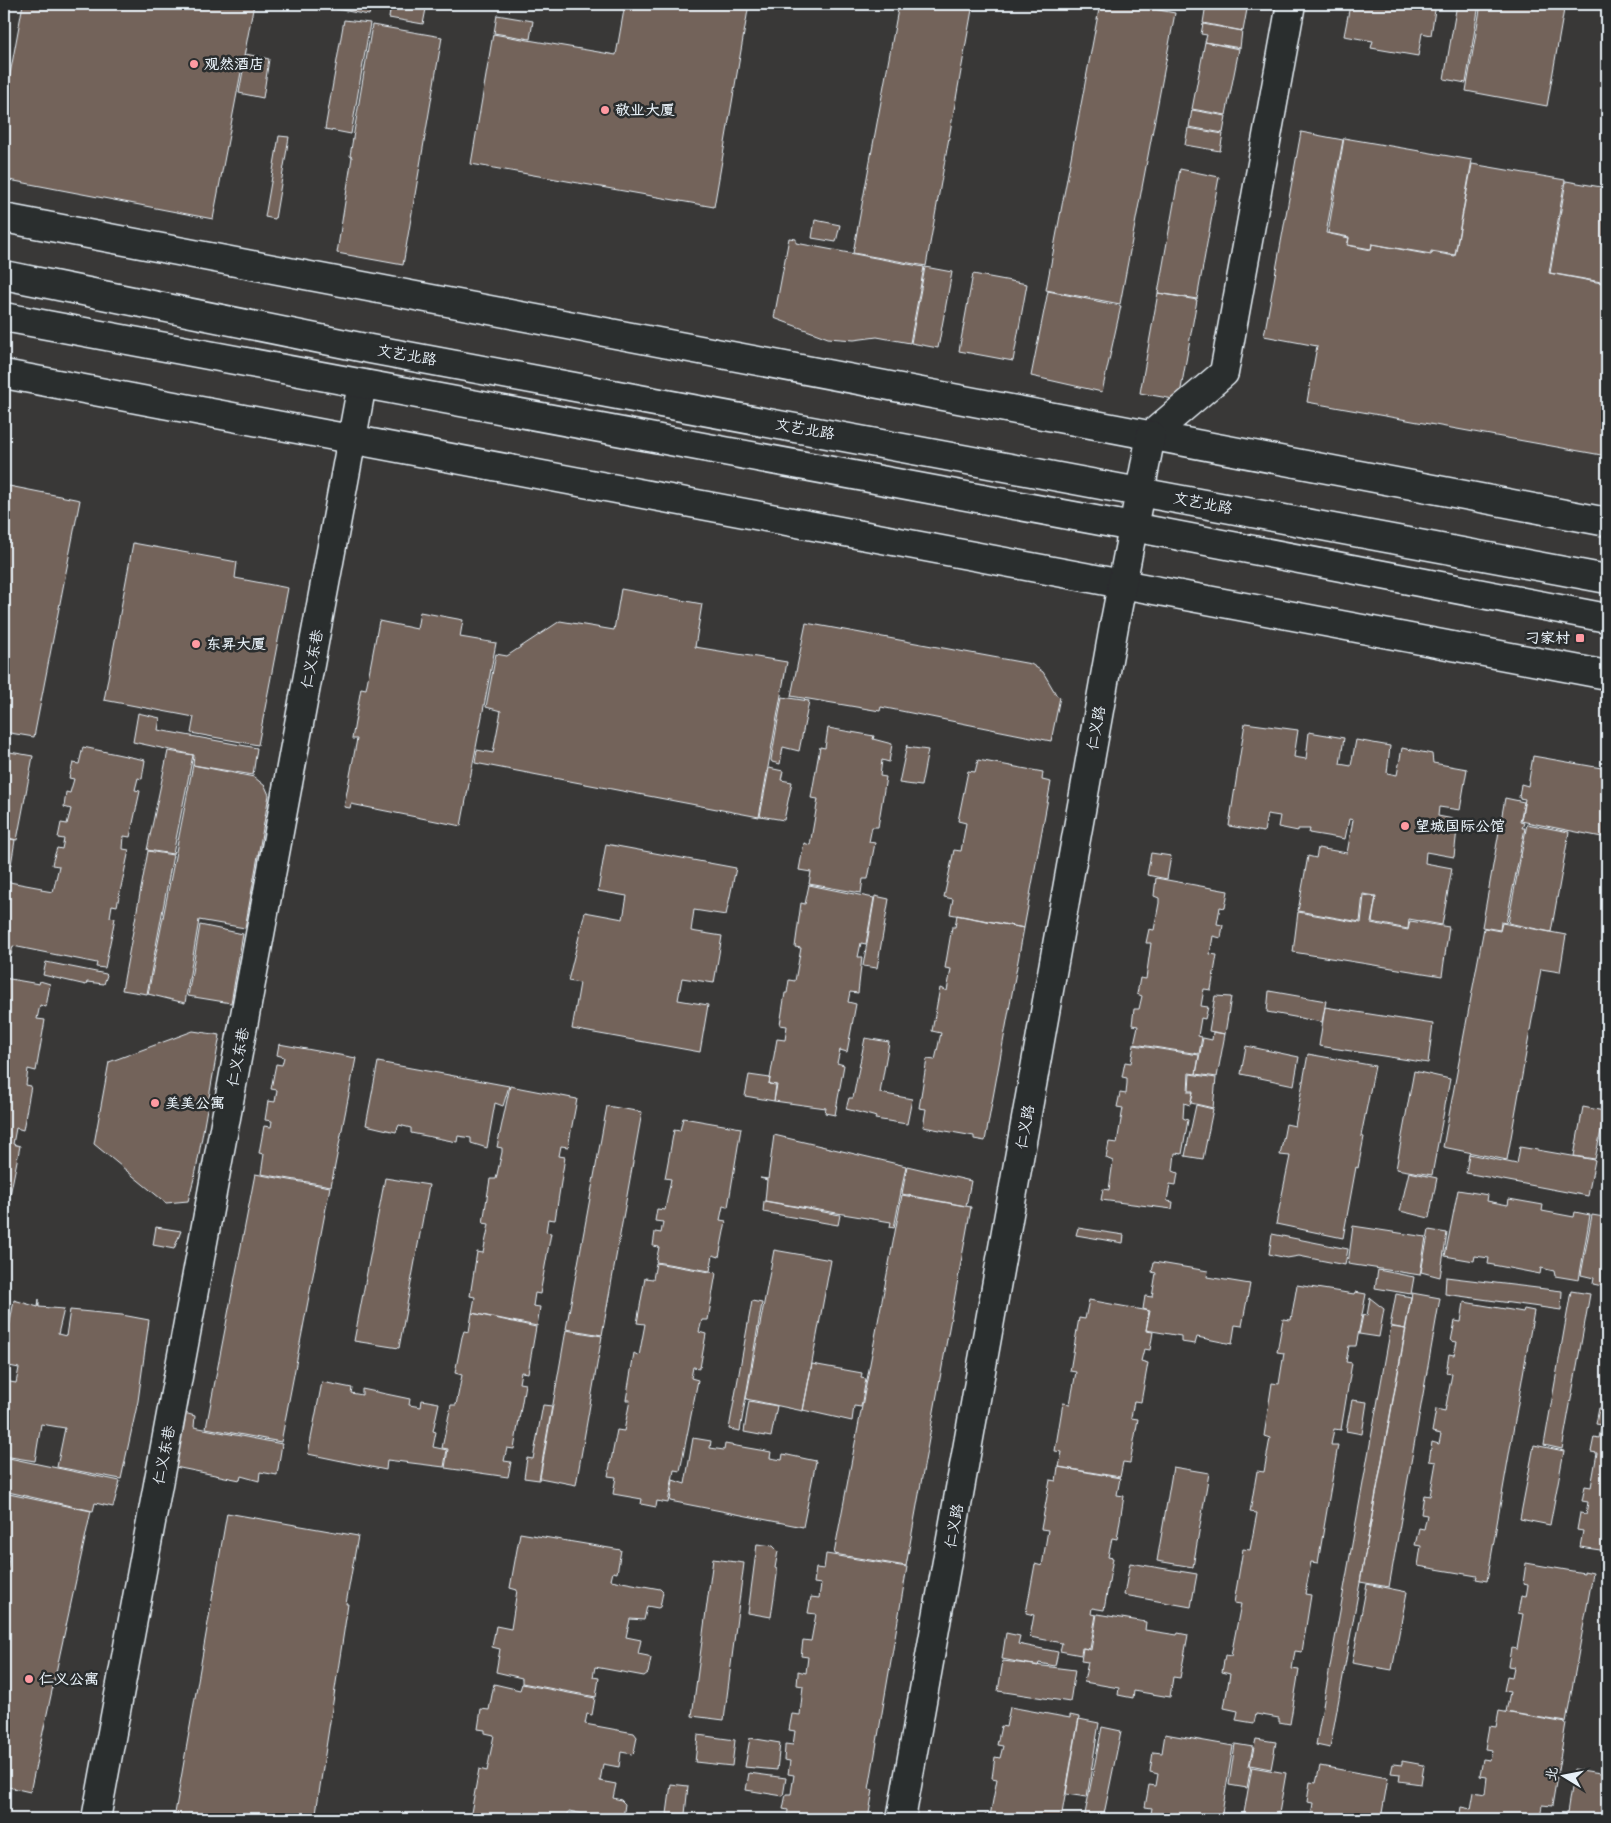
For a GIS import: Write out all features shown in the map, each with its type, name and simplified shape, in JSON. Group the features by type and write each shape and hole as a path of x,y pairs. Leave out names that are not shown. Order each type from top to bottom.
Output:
{"street":[{"path":"1151,435 1224,373 1291,4"},
{"path":"4,218 1607,522"},
{"name":"文艺北路","path":"4,275 370,349 1607,579"},
{"path":"4,317 1607,618"},
{"path":"4,374 1607,676"},
{"name":"仁义东巷","path":"96,1819 362,384"},
{"name":"仁义路","path":"901,1819 1132,528 1151,435"}],"building":[{"path":"23,4 254,4 213,219 4,179 4,107"},
{"path":"337,4 427,4 423,24 389,18 390,11 371,7 369,15 336,9"},
{"name":"敬业大厦","path":"625,4 749,4 714,207 471,164 493,34 616,55"},
{"path":"899,4 973,4 926,266 853,253"},
{"path":"1100,4 1127,4 1175,13 1120,304 1046,290"},
{"path":"1206,4 1248,4 1243,31 1203,23"},
{"path":"1347,4 1436,4 1431,35 1422,33 1418,56 1371,48 1373,41 1344,36 1350,5"},
{"path":"1457,4 1479,4 1466,83 1444,79"},
{"path":"1481,4 1565,4 1547,106 1466,91"},
{"path":"497,15 533,21 530,39 494,33"},
{"path":"344,20 370,23 351,134 325,129"},
{"path":"1203,24 1242,31 1240,48 1205,42 1207,35 1201,34"},
{"path":"372,25 442,37 403,265 337,253 352,157 350,156"},
{"path":"1205,42 1239,49 1226,115 1192,109"},
{"path":"246,54 269,59 263,98 239,93"},
{"path":"1192,110 1226,116 1223,133 1189,127"},
{"path":"1188,128 1223,134 1220,151 1185,145"},
{"path":"1301,132 1343,140 1326,233 1349,238 1347,245 1371,250 1372,244 1431,255 1432,252 1455,256 1472,164 1565,180 1549,273 1607,284 1607,456 1307,402 1317,346 1264,336"},
{"path":"279,136 289,137 275,219 265,217"},
{"path":"1344,138 1472,160 1455,255 1431,251 1431,254 1372,244 1371,249 1348,245 1349,237 1328,233"},
{"path":"1180,169 1219,177 1197,299 1158,293"},
{"path":"1566,181 1607,188 1607,283 1550,273"},
{"path":"815,220 840,225 836,242 812,238"},
{"path":"789,238 796,239 796,243 924,267 910,343 877,337 854,340 828,338 774,318"},
{"path":"925,267 952,272 938,348 911,343"},
{"path":"973,274 1027,284 1013,361 959,351"},
{"path":"1048,291 1121,306 1102,392 1031,376"},
{"path":"1158,293 1197,300 1179,400 1140,393"},
{"path":"4,485 80,500 34,737 4,732 4,541 7,525 4,524"},
{"name":"东昇大厦","path":"133,543 237,562 235,578 288,588 258,745 191,733 194,717 104,700"},
{"path":"621,589 702,604 695,647 787,662 759,817 475,763 477,750 493,753 501,711 486,707 496,654 507,656 560,621 614,630"},
{"path":"420,612 463,620 460,637 496,643 461,826 351,804 350,808 344,807 357,739 352,739 361,688 366,689 379,621 417,629"},
{"path":"806,623 1031,664 1043,672 1057,696 1060,697 1051,741 881,707 880,711 791,696"},
{"path":"782,697 809,701 799,751 783,747 780,764 771,760"},
{"path":"138,713 160,718 158,730 257,748 253,775 193,765 194,755 133,742"},
{"name":"望城国际公馆","path":"1245,723 1298,730 1294,757 1306,759 1309,732 1344,738 1340,764 1351,766 1356,740 1390,746 1387,773 1397,775 1402,748 1432,754 1433,763 1467,769 1460,810 1439,807 1438,816 1458,820 1454,857 1426,852 1425,863 1452,868 1442,925 1409,919 1408,929 1372,922 1376,896 1363,894 1360,922 1298,911 1308,856 1316,858 1318,848 1347,853 1353,820 1349,819 1345,839 1309,833 1310,829 1298,829 1298,831 1278,827 1280,816 1267,814 1264,832 1229,826"},
{"path":"828,728 874,736 873,739 892,744 889,762 882,760 880,776 886,777 878,827 872,827 869,842 875,843 868,879 863,879 861,893 809,884 811,872 799,870 804,843 810,845 818,799 811,798 820,747 825,748"},
{"path":"83,747 145,760 142,779 138,778 135,790 140,791 130,837 124,836 123,849 129,850 117,906 112,905 110,917 115,918 105,968 96,967 97,963 13,946 11,955 4,953 4,881 53,892 59,866 52,865 53,860 57,848 62,849 64,839 58,838 61,823 67,824 71,809 64,807 66,792 70,793 74,779 69,778 73,763 79,764"},
{"path":"907,747 928,750 921,786 899,783"},
{"path":"4,751 33,756 17,840 4,837"},
{"path":"168,751 193,755 173,854 147,850"},
{"path":"1533,756 1607,769 1607,838 1521,821 1525,799 1519,798 1521,784 1528,786"},
{"path":"978,760 1043,772 1042,780 1051,782 1024,928 950,914 953,899 944,897 954,850 961,851 966,823 958,821 968,771 975,772"},
{"path":"193,765 254,777 265,786 269,795 245,928 199,920 185,1003 148,994"},
{"path":"769,768 783,771 781,780 792,782 784,820 760,816"},
{"path":"1505,798 1524,802 1520,822 1524,823 1522,828 1525,828 1506,923 1501,922 1500,930 1482,927"},
{"path":"1527,824 1569,832 1551,932 1508,923"},
{"path":"4,838 15,840 11,865 4,864"},
{"path":"606,844 736,868 726,915 694,910 691,931 722,936 714,983 682,978 678,1000 708,1005 700,1052 572,1029 580,983 568,981 585,912 623,919 627,896 598,891"},
{"path":"148,851 173,855 147,994 122,990"},
{"path":"1151,853 1171,856 1167,879 1147,875"},
{"path":"1156,878 1228,891 1225,908 1220,907 1217,924 1223,925 1221,938 1213,936 1210,954 1217,955 1211,990 1204,989 1201,1006 1208,1007 1205,1019 1201,1018 1198,1036 1202,1037 1199,1054 1134,1044 1138,1026 1132,1025 1134,1009 1139,1009 1142,996 1137,994 1140,978 1146,979 1151,943 1146,943 1149,929 1154,930 1159,903 1159,898 1154,896"},
{"path":"809,885 874,898 866,944 861,943 858,957 862,957 858,993 850,992 848,1002 856,1004 847,1052 840,1050 837,1063 844,1065 835,1115 825,1113 826,1108 774,1101 777,1085 769,1084 777,1039 785,1040 787,1026 780,1025 789,980 795,981 801,948 795,947 801,903 805,904"},
{"path":"1364,895 1376,897 1371,923 1408,930 1410,921 1449,927 1442,976 1293,952 1298,912 1361,923"},
{"path":"875,896 889,899 877,968 863,966"},
{"path":"957,915 1024,928 985,1141 974,1139 974,1136 923,1127 926,1109 919,1108 927,1059 935,1060 941,1033 932,1031 940,988 947,991 951,969 945,968 952,927 955,927"},
{"path":"1502,923 1566,935 1560,972 1541,969 1507,1160 1443,1147 1484,928 1500,931"},
{"path":"200,925 243,934 231,1003 188,996"},
{"path":"46,962 107,975 104,984 87,982 86,985 43,975"},
{"path":"4,978 39,984 40,981 50,984 46,1007 40,1005 37,1019 45,1020 36,1071 28,1069 26,1085 31,1086 23,1130 16,1128 13,1144 20,1146 10,1195 4,1194"},
{"path":"1269,991 1326,1001 1322,1022 1267,1012"},
{"path":"1215,996 1231,997 1225,1034 1209,1031"},
{"path":"1325,1007 1433,1024 1428,1063 1319,1046"},
{"name":"美美公寓","path":"193,1031 220,1035 196,1171 188,1201 166,1203 94,1144 109,1062"},
{"path":"1213,1032 1225,1034 1217,1077 1196,1074 1203,1038 1212,1040"},
{"path":"865,1038 889,1042 880,1093 912,1099 907,1124 875,1119 876,1117 846,1109 849,1098 853,1098"},
{"path":"279,1044 356,1058 331,1186 261,1174 264,1154 259,1153 264,1126 271,1127 272,1121 265,1120 268,1101 275,1102 277,1090 271,1089 276,1064 282,1065 284,1057 277,1055"},
{"path":"1134,1045 1199,1055 1196,1074 1189,1073 1188,1092 1193,1092 1190,1105 1184,1103 1183,1118 1188,1120 1182,1154 1175,1153 1173,1171 1178,1173 1176,1185 1170,1184 1167,1201 1173,1202 1172,1209 1101,1200 1103,1189 1109,1190 1113,1161 1106,1158 1109,1142 1117,1143 1123,1108 1117,1107 1120,1093 1126,1094 1127,1083 1127,1078 1122,1077 1125,1062 1131,1063"},
{"path":"1246,1046 1299,1057 1294,1085 1241,1074"},
{"path":"1308,1054 1375,1066 1361,1136 1364,1137 1358,1168 1356,1167 1343,1238 1276,1224 1290,1156 1280,1155 1286,1124 1295,1126"},
{"path":"378,1062 509,1086 503,1106 495,1103 487,1148 471,1143 471,1138 458,1136 457,1142 411,1133 411,1128 399,1125 396,1132 366,1125"},
{"path":"1414,1071 1450,1079 1432,1175 1396,1169"},
{"path":"1190,1074 1216,1078 1213,1108 1191,1103 1193,1091 1189,1091"},
{"path":"749,1075 770,1078 769,1084 776,1085 774,1101 745,1096"},
{"path":"510,1086 577,1099 568,1147 561,1146 559,1156 565,1157 555,1220 548,1219 546,1232 551,1233 540,1294 535,1293 533,1306 540,1307 537,1326 472,1313 475,1297 470,1296 477,1252 483,1253 489,1224 483,1223 490,1179 496,1179 502,1152 502,1148 497,1147"},
{"path":"1196,1105 1213,1109 1203,1159 1185,1156"},
{"path":"607,1106 642,1112 602,1335 566,1329"},
{"path":"1583,1107 1604,1111 1595,1159 1574,1156"},
{"path":"683,1118 741,1128 728,1207 723,1206 720,1220 726,1221 719,1257 713,1255 710,1271 656,1262 659,1247 653,1246 655,1232 661,1233 663,1222 655,1221 657,1209 665,1210 671,1179 665,1178 674,1130 680,1131"},
{"path":"774,1135 906,1166 894,1228 890,1227 891,1222 765,1201 767,1180 760,1178 768,1179"},
{"path":"1520,1147 1595,1160 1588,1196 1466,1173 1469,1154 1517,1164"},
{"path":"907,1166 971,1181 966,1206 902,1194"},
{"path":"1409,1172 1437,1178 1429,1218 1400,1211"},
{"path":"255,1174 330,1187 281,1442 206,1428"},
{"path":"385,1178 429,1185 399,1348 354,1341"},
{"path":"1458,1190 1488,1195 1487,1201 1508,1205 1509,1199 1543,1205 1542,1211 1574,1217 1575,1212 1590,1215 1579,1280 1555,1276 1554,1271 1541,1268 1540,1274 1488,1264 1489,1258 1475,1256 1474,1261 1445,1256"},
{"path":"902,1195 971,1207 906,1566 834,1554"},
{"path":"764,1201 840,1215 838,1225 763,1212"},
{"path":"1607,1202 1607,1287 1593,1284 1594,1278 1581,1275 1592,1215 1604,1217"},
{"path":"1353,1226 1426,1237 1420,1275 1348,1264"},
{"path":"156,1227 181,1231 174,1249 153,1245"},
{"path":"1078,1228 1124,1235 1123,1243 1076,1235"},
{"path":"1429,1230 1447,1233 1440,1277 1421,1272"},
{"path":"1272,1234 1348,1249 1345,1265 1299,1256 1287,1258 1269,1254"},
{"path":"774,1250 831,1260 803,1411 746,1399"},
{"path":"1154,1262 1208,1271 1207,1277 1250,1284 1242,1326 1235,1325 1232,1344 1197,1337 1195,1344 1181,1342 1181,1336 1146,1330 1150,1311 1143,1309 1145,1296 1152,1297 1156,1273 1152,1272"},
{"path":"656,1263 716,1273 708,1320 702,1320 699,1332 706,1334 700,1368 693,1367 691,1378 698,1380 680,1471 674,1470 668,1503 657,1501 656,1507 641,1504 642,1499 613,1494 616,1477 608,1476 617,1430 624,1431 630,1400 626,1400 634,1353 639,1356 645,1324 637,1323 645,1278 653,1279"},
{"path":"1378,1270 1414,1277 1411,1294 1375,1288"},
{"path":"1446,1277 1562,1291 1561,1310 1445,1294"},
{"path":"1297,1285 1354,1294 1355,1292 1366,1294 1356,1346 1349,1346 1346,1362 1352,1363 1341,1430 1334,1429 1331,1445 1338,1445 1318,1563 1311,1562 1305,1594 1311,1595 1302,1652 1295,1651 1292,1669 1299,1670 1290,1724 1279,1722 1279,1718 1256,1714 1254,1723 1236,1720 1238,1711 1224,1708 1230,1674 1222,1672 1225,1655 1231,1656 1241,1604 1234,1603 1243,1549 1250,1550 1257,1513 1250,1512 1257,1471 1264,1472 1270,1438 1264,1436 1272,1383 1279,1384 1284,1353 1277,1352 1283,1319 1291,1320"},
{"path":"1571,1291 1590,1294 1562,1449 1544,1445"},
{"path":"1412,1293 1440,1298 1389,1587 1360,1582"},
{"path":"1396,1294 1411,1297 1405,1329 1390,1326"},
{"path":"1370,1298 1384,1309 1379,1337 1359,1334 1363,1315 1367,1316"},
{"path":"39,1299 39,1307 64,1309 58,1334 66,1336 70,1310 122,1315 149,1320 138,1401 121,1479 57,1467 65,1428 41,1424 35,1461 4,1456 4,1381 16,1383 19,1368 4,1365 4,1355 14,1300 38,1307"},
{"path":"1089,1300 1149,1311 1146,1331 1153,1332 1150,1350 1144,1349 1141,1361 1148,1363 1141,1402 1134,1401 1131,1418 1138,1419 1130,1463 1123,1462 1120,1477 1059,1467 1062,1452 1055,1451 1063,1403 1070,1404 1076,1372 1070,1371 1079,1318 1085,1319"},
{"path":"752,1301 762,1303 740,1431 729,1429"},
{"path":"1464,1302 1523,1312 1524,1309 1534,1311 1487,1581 1476,1579 1477,1576 1418,1566 1421,1546 1415,1545 1419,1528 1424,1529 1427,1515 1421,1514 1424,1495 1430,1496 1436,1462 1429,1461 1432,1442 1439,1444 1441,1434 1432,1432 1436,1409 1445,1411 1452,1374 1446,1373 1449,1354 1454,1355 1457,1342 1451,1341 1455,1321 1461,1322"},
{"path":"472,1313 536,1327 528,1373 521,1372 519,1383 525,1384 514,1449 507,1448 504,1461 511,1462 508,1477 445,1468 448,1449 442,1448 451,1405 456,1405 462,1375 455,1373 462,1337 464,1331 469,1332"},
{"path":"1391,1327 1406,1329 1330,1748 1316,1745"},
{"path":"566,1330 602,1336 576,1485 540,1478"},
{"path":"812,1364 862,1373 861,1378 866,1379 861,1407 854,1406 852,1421 803,1410"},
{"path":"322,1382 352,1388 351,1393 362,1395 362,1389 410,1399 409,1405 421,1407 422,1400 439,1403 433,1431 436,1432 433,1447 447,1450 444,1467 387,1460 386,1470 308,1454"},
{"path":"1607,1394 1607,1551 1580,1547 1583,1531 1577,1530 1580,1513 1586,1514 1588,1502 1582,1501 1585,1486 1591,1487 1597,1453 1591,1452 1594,1437 1599,1438 1602,1425 1596,1424 1599,1408 1605,1409"},
{"path":"1352,1400 1367,1402 1362,1434 1346,1431"},
{"path":"749,1401 777,1406 771,1437 744,1432"},
{"path":"543,1405 552,1406 539,1480 524,1478 527,1458 533,1459"},
{"path":"181,1412 195,1416 194,1427 282,1444 277,1475 260,1472 259,1481 241,1476 240,1480 170,1466"},
{"path":"693,1438 711,1441 710,1448 724,1450 725,1444 771,1452 770,1458 782,1460 783,1454 816,1461 803,1527 670,1501 673,1480 685,1484"},
{"path":"1534,1445 1564,1451 1550,1525 1520,1519"},
{"path":"4,1457 120,1481 113,1507 95,1503 93,1511 4,1491"},
{"path":"1058,1467 1120,1478 1117,1495 1124,1496 1117,1539 1112,1538 1108,1557 1113,1558 1104,1610 1092,1608 1091,1614 1096,1615 1090,1649 1082,1648 1081,1655 1060,1651 1062,1643 1030,1637 1034,1615 1026,1613 1035,1564 1042,1566 1048,1530 1041,1529 1050,1480 1056,1481"},
{"path":"1173,1467 1209,1473 1193,1567 1157,1561"},
{"name":"仁义公寓","path":"4,1493 91,1511 30,1792 4,1786 4,1572 7,1573 9,1557 4,1556"},
{"path":"227,1513 358,1536 346,1604 348,1604 315,1819 174,1819"},
{"path":"520,1533 621,1550 617,1573 613,1572 611,1580 660,1589 663,1592 660,1607 647,1606 644,1620 630,1619 626,1637 641,1640 638,1654 651,1658 648,1673 644,1676 595,1667 593,1677 599,1678 596,1697 522,1683 522,1678 496,1672 500,1649 492,1647 496,1626 511,1629 517,1590 510,1588"},
{"path":"757,1544 773,1546 778,1551 775,1568 777,1569 777,1575 771,1617 748,1613"},
{"path":"826,1554 907,1567 869,1789 873,1790 868,1819 779,1819 779,1817 787,1818 788,1810 783,1809 786,1794 791,1794 794,1775 788,1774 790,1761 784,1760 785,1744 793,1745 795,1731 789,1730 792,1714 800,1715 803,1686 797,1685 798,1671 806,1673 808,1657 801,1656 803,1640 811,1641 816,1614 808,1613 811,1597 819,1598 821,1584 814,1583 816,1568 824,1569"},
{"path":"713,1559 744,1563 724,1720 692,1716"},
{"path":"1130,1563 1197,1574 1191,1607 1124,1595"},
{"path":"1526,1563 1593,1573 1566,1722 1506,1712 1510,1692 1504,1691 1507,1676 1512,1677 1514,1667 1508,1666 1511,1648 1517,1649 1523,1614 1518,1613 1521,1596 1526,1597 1528,1585 1523,1584"},
{"path":"1367,1584 1407,1592 1392,1670 1352,1663"},
{"path":"1097,1614 1146,1622 1145,1630 1188,1635 1180,1678 1173,1677 1170,1697 1134,1691 1133,1698 1118,1695 1119,1688 1084,1682 1088,1662 1081,1661 1083,1648 1091,1650"},
{"path":"1006,1633 1020,1636 1018,1644 1058,1652 1055,1666 1039,1663 1038,1666 1002,1659"},
{"path":"1003,1661 1075,1670 1070,1702 998,1691"},
{"path":"494,1684 520,1690 522,1684 595,1698 592,1715 587,1714 585,1724 634,1733 637,1737 634,1752 632,1754 621,1752 619,1767 603,1764 600,1781 616,1784 613,1798 621,1800 625,1804 623,1818 607,1819 569,1811 566,1819 470,1818 479,1769 487,1771 494,1735 485,1733 485,1730 478,1729 481,1709 489,1710"},
{"path":"1010,1707 1070,1718 1070,1715 1079,1717 1061,1819 984,1819 985,1815 990,1816 997,1779 992,1778 995,1757 1000,1758 1003,1746 997,1745 1001,1726 1006,1727"},
{"path":"1499,1711 1566,1723 1552,1806 1542,1805 1540,1819 1459,1819 1461,1807 1471,1809 1474,1792 1485,1794 1487,1777 1480,1776 1483,1759 1490,1760 1492,1750 1485,1749 1489,1726 1496,1727"},
{"path":"1079,1719 1099,1723 1087,1797 1066,1794"},
{"path":"1102,1727 1121,1731 1103,1819 1084,1819"},
{"path":"1165,1734 1233,1746 1221,1819 1150,1819 1152,1808 1145,1807 1149,1785 1156,1786 1158,1774 1150,1772 1153,1752 1162,1753"},
{"path":"698,1735 735,1740 732,1766 695,1762"},
{"path":"750,1738 780,1743 777,1770 745,1767"},
{"path":"1256,1739 1276,1742 1271,1769 1250,1765"},
{"path":"1235,1744 1253,1747 1247,1788 1229,1785"},
{"path":"1402,1761 1424,1765 1421,1784 1399,1781 1400,1774 1391,1773 1393,1764 1402,1765"},
{"path":"1320,1766 1388,1778 1381,1819 1303,1819 1304,1815 1311,1816 1313,1803 1307,1802 1310,1782 1316,1783"},
{"path":"1252,1767 1286,1773 1278,1819 1243,1819"},
{"path":"1574,1769 1607,1774 1607,1819 1566,1819"},
{"path":"749,1773 786,1778 783,1796 746,1790"},
{"path":"671,1784 688,1786 685,1814 667,1814"}],"place":[{"name":"观然酒店","path":"194,64"},
{"name":"敬业大厦","path":"605,110"},
{"name":"刁家村","path":"1580,638"},
{"name":"东昇大厦","path":"196,644"},
{"name":"望城国际公馆","path":"1405,826"},
{"name":"美美公寓","path":"155,1103"},
{"name":"仁义公寓","path":"29,1679"}]}
